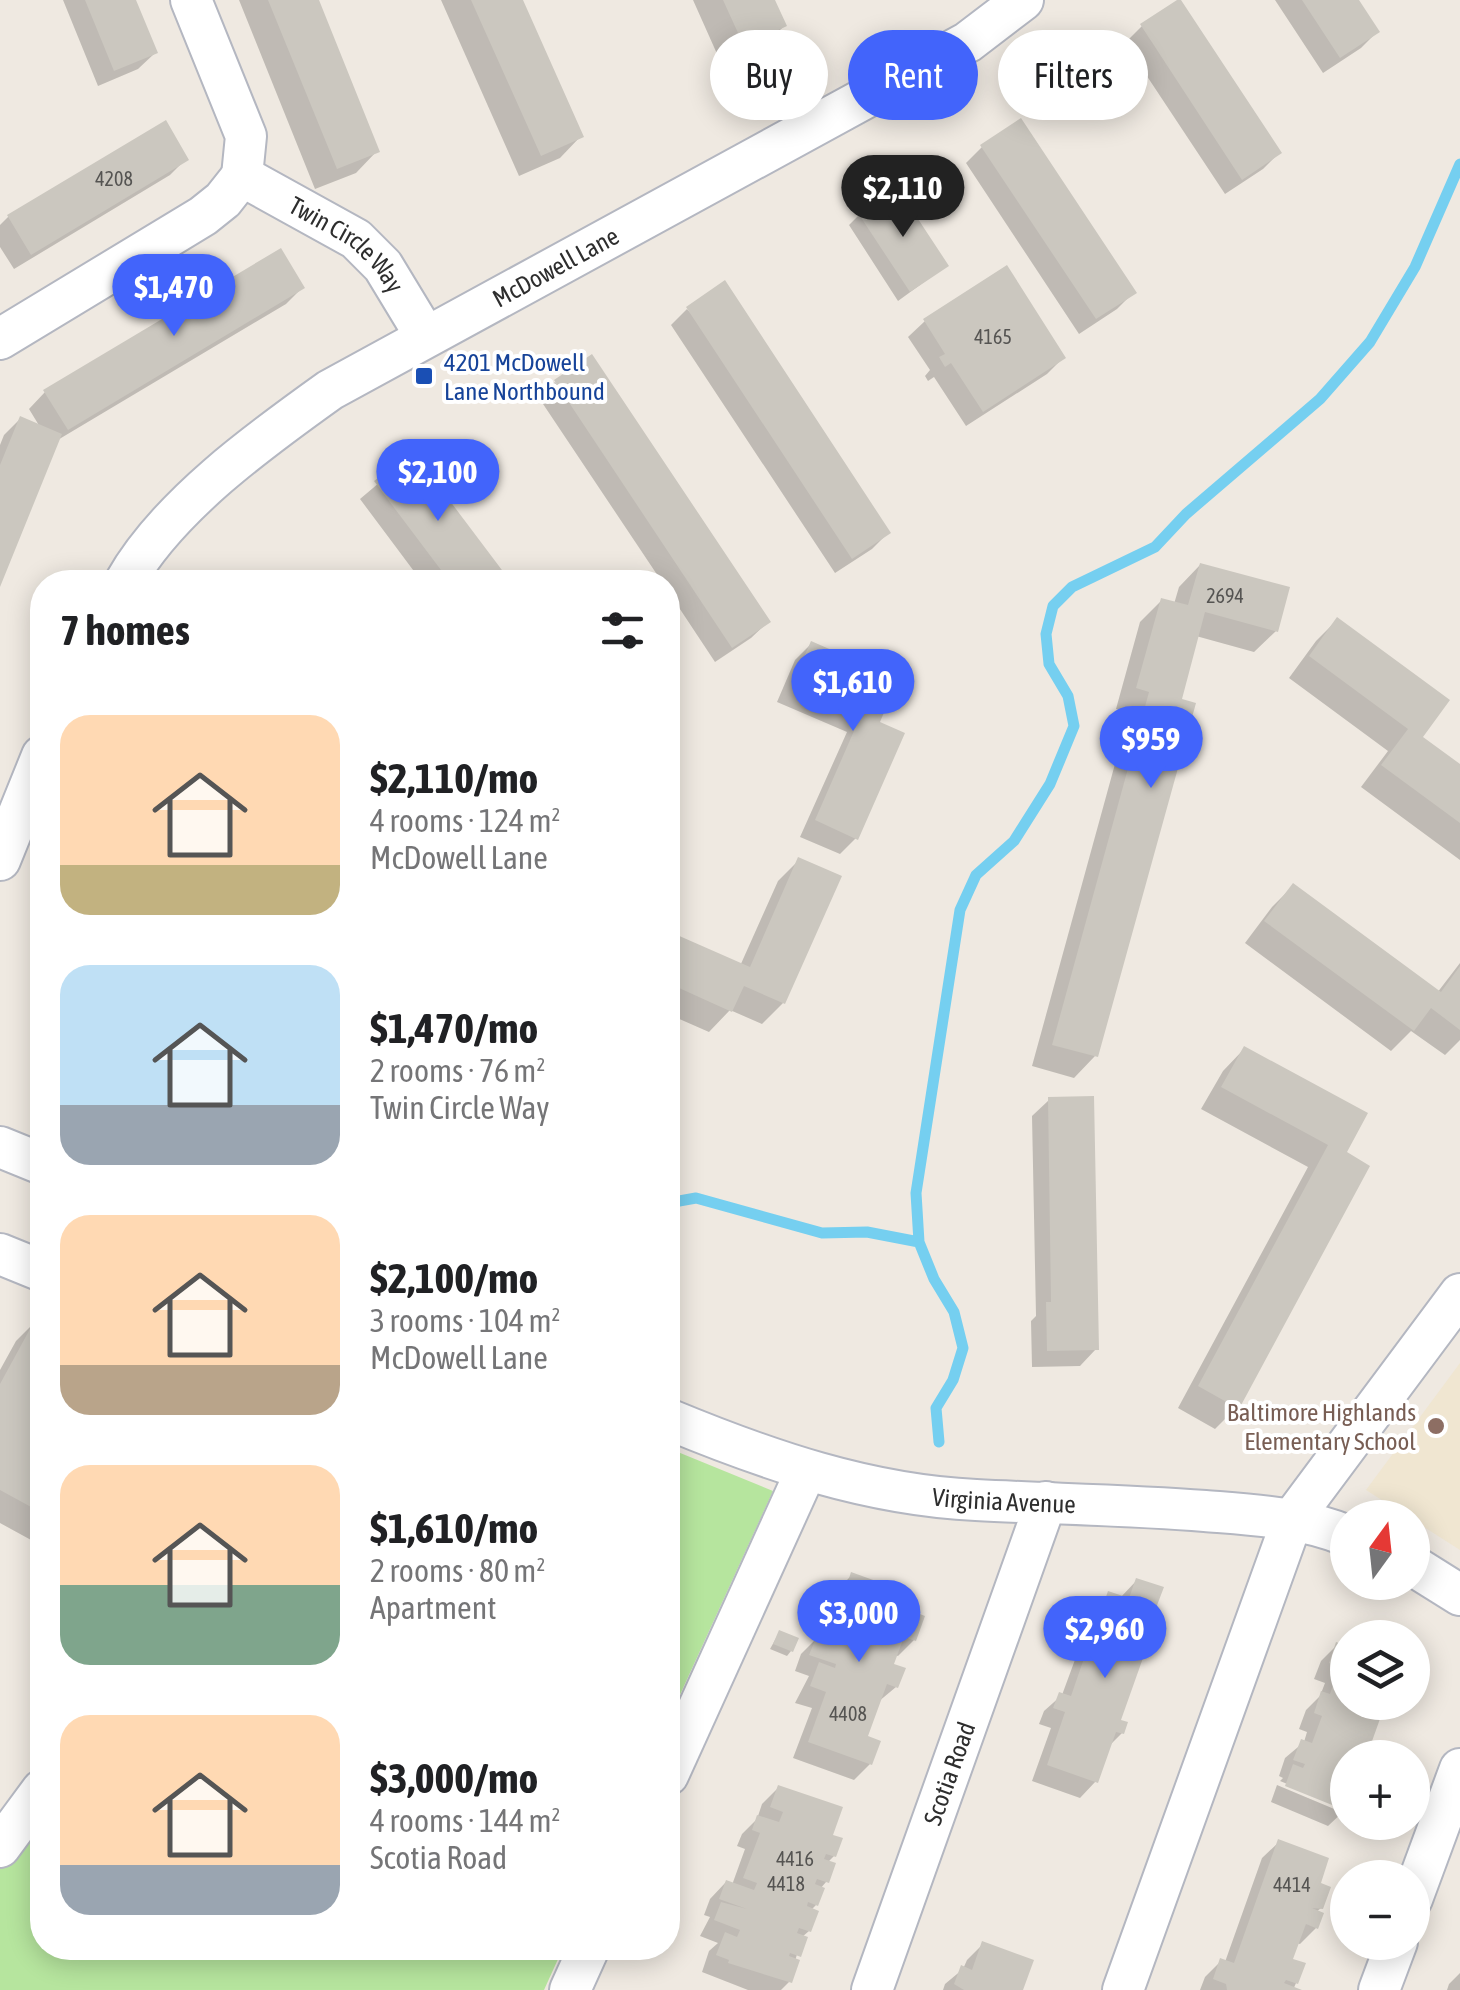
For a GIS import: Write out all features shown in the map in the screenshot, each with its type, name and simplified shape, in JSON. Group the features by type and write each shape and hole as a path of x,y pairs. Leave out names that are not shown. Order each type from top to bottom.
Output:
{"street":[{"path":"0,339 203,216 224,200 242,176 246,136 191,0"},
{"name":"McDowell Lane","path":"136,570 187,505 257,442 330,390 968,42 1022,0"},
{"name":"Twin Circle Way","path":"242,176 356,240 383,266 426,337"},
{"path":"0,860 30,786"},
{"path":"0,1147 30,1159"},
{"path":"0,1254 30,1267"},
{"path":"1123,1990 1293,1518 1460,1294"},
{"name":"Virginia Avenue","path":"680,1424 806,1471 909,1493 1293,1518 1330,1530"},
{"path":"680,1749 806,1471"},
{"name":"Scotia Road","path":"872,1990 1046,1502"},
{"path":"1430,1576 1460,1594"},
{"path":"1427,1860 1460,1770"},
{"path":"0,1847 30,1806"},
{"path":"570,1990 584,1960"},
{"path":"1380,1990 1391,1960"}],"shaded area":[{"name":"Baltimore Highlands Elementary School","path":"1460,1363 1460,1550 1430,1531 1430,1500 1382,1500 1366,1490"}],"green space":[{"path":"680,1453 773,1491 680,1695"},
{"path":"30,1823 30,1960 558,1960 544,1990 0,1990 0,1863"}],"building":[{"path":"85,0 136,0 158,53 114,71"},
{"path":"268,0 319,0 380,152 337,169"},
{"path":"471,0 523,0 584,137 541,156"},
{"path":"723,0 775,0 787,26 778,30 737,30"},
{"path":"1181,0 1282,153 1242,180 1148,36 1148,30 1140,24"},
{"path":"1302,0 1359,0 1380,32 1340,58"},
{"path":"166,120 189,160 31,255 7,215"},
{"path":"1022,120 1137,293 1096,319 980,145"},
{"path":"897,187 949,266 910,292 858,213"},
{"path":"281,248 305,288 68,430 43,390"},
{"path":"1007,265 1066,358 983,412 951,363 945,367 939,357 945,354 923,319"},
{"path":"725,280 891,533 852,559 686,307"},
{"path":"592,354 771,622 732,648 554,380"},
{"path":"20,416 62,434 0,587 0,465"},
{"path":"413,452 502,570 441,570 374,481"},
{"path":"1200,563 1290,587 1278,632 1205,612 1182,699 1196,703 1098,1057 1052,1045 1149,692 1136,688 1161,598 1188,605"},
{"path":"1337,617 1450,700 1423,737 1460,764 1460,823 1381,765 1408,729 1309,656"},
{"path":"811,641 898,679 880,722 905,733 858,840 815,820 861,715 792,685"},
{"path":"798,857 842,876 785,1004 744,986 732,1012 680,988 680,936 750,967"},
{"path":"1293,883 1441,992 1460,966 1460,1030 1431,1008 1414,1031 1264,921"},
{"path":"1244,1046 1368,1113 1347,1152 1370,1166 1239,1409 1198,1386 1328,1145 1221,1087"},
{"path":"1094,1096 1099,1350 1047,1351 1046,1302 1051,1302 1048,1097"},
{"path":"30,1329 30,1506 0,1490 0,1384"},
{"path":"851,1572 887,1585 882,1600 925,1616 916,1641 904,1637 894,1664 906,1668 898,1688 887,1684 868,1736 881,1741 872,1765 808,1742 826,1692 810,1686 819,1662 835,1668 836,1664 809,1655 817,1635 828,1639 838,1612 825,1607 833,1583 846,1588"},
{"path":"1136,1578 1164,1587 1156,1608 1160,1610 1121,1720 1128,1722 1124,1734 1116,1732 1098,1783 1047,1765 1065,1712 1053,1708 1059,1692 1071,1696 1090,1641 1079,1637 1088,1614 1099,1617 1108,1591 1129,1598"},
{"path":"779,1630 799,1638 793,1652 773,1644"},
{"path":"1321,1691 1330,1694 1330,1720 1380,1720 1372,1740 1330,1740 1330,1804 1285,1786 1293,1764 1303,1768 1305,1764 1293,1760 1301,1739 1312,1743 1322,1716 1314,1713"},
{"path":"778,1785 843,1807 833,1835 843,1838 836,1857 826,1854 824,1859 836,1863 829,1883 817,1879 815,1884 825,1888 818,1906 808,1902 807,1906 819,1911 811,1932 799,1928 797,1933 808,1937 801,1957 790,1953 789,1956 800,1960 792,1983 728,1963 729,1960 716,1955 725,1932 737,1937 740,1930 714,1920 721,1902 747,1909 719,1899 726,1880 754,1890 757,1883 743,1878 760,1833 752,1830 757,1815 779,1822 783,1812 770,1807"},
{"path":"1278,1839 1329,1858 1321,1883 1330,1890 1323,1909 1312,1908 1324,1913 1318,1929 1306,1924 1293,1959 1306,1963 1298,1984 1286,1980 1284,1983 1302,1990 1227,1990 1226,1984 1213,1979 1220,1958 1234,1963"},
{"path":"982,1941 1034,1960 1023,1990 964,1990 954,1984 961,1965 972,1970"}],"waterway":[{"path":"939,1442 936,1408 953,1380 963,1348 954,1312 934,1279 919,1242 916,1193 960,910 976,875 1014,841 1050,784 1074,726 1068,696 1049,664 1046,634 1053,606 1072,587 1155,547 1186,514 1320,399 1370,342 1415,267 1460,164"},
{"path":"680,1201 696,1198 822,1233 867,1232 919,1242"}],"place":[{"name":"4201 McDowell Lane Northbound","path":"424,376"},
{"name":"Baltimore Highlands Elementary School","path":"1436,1426"}]}
